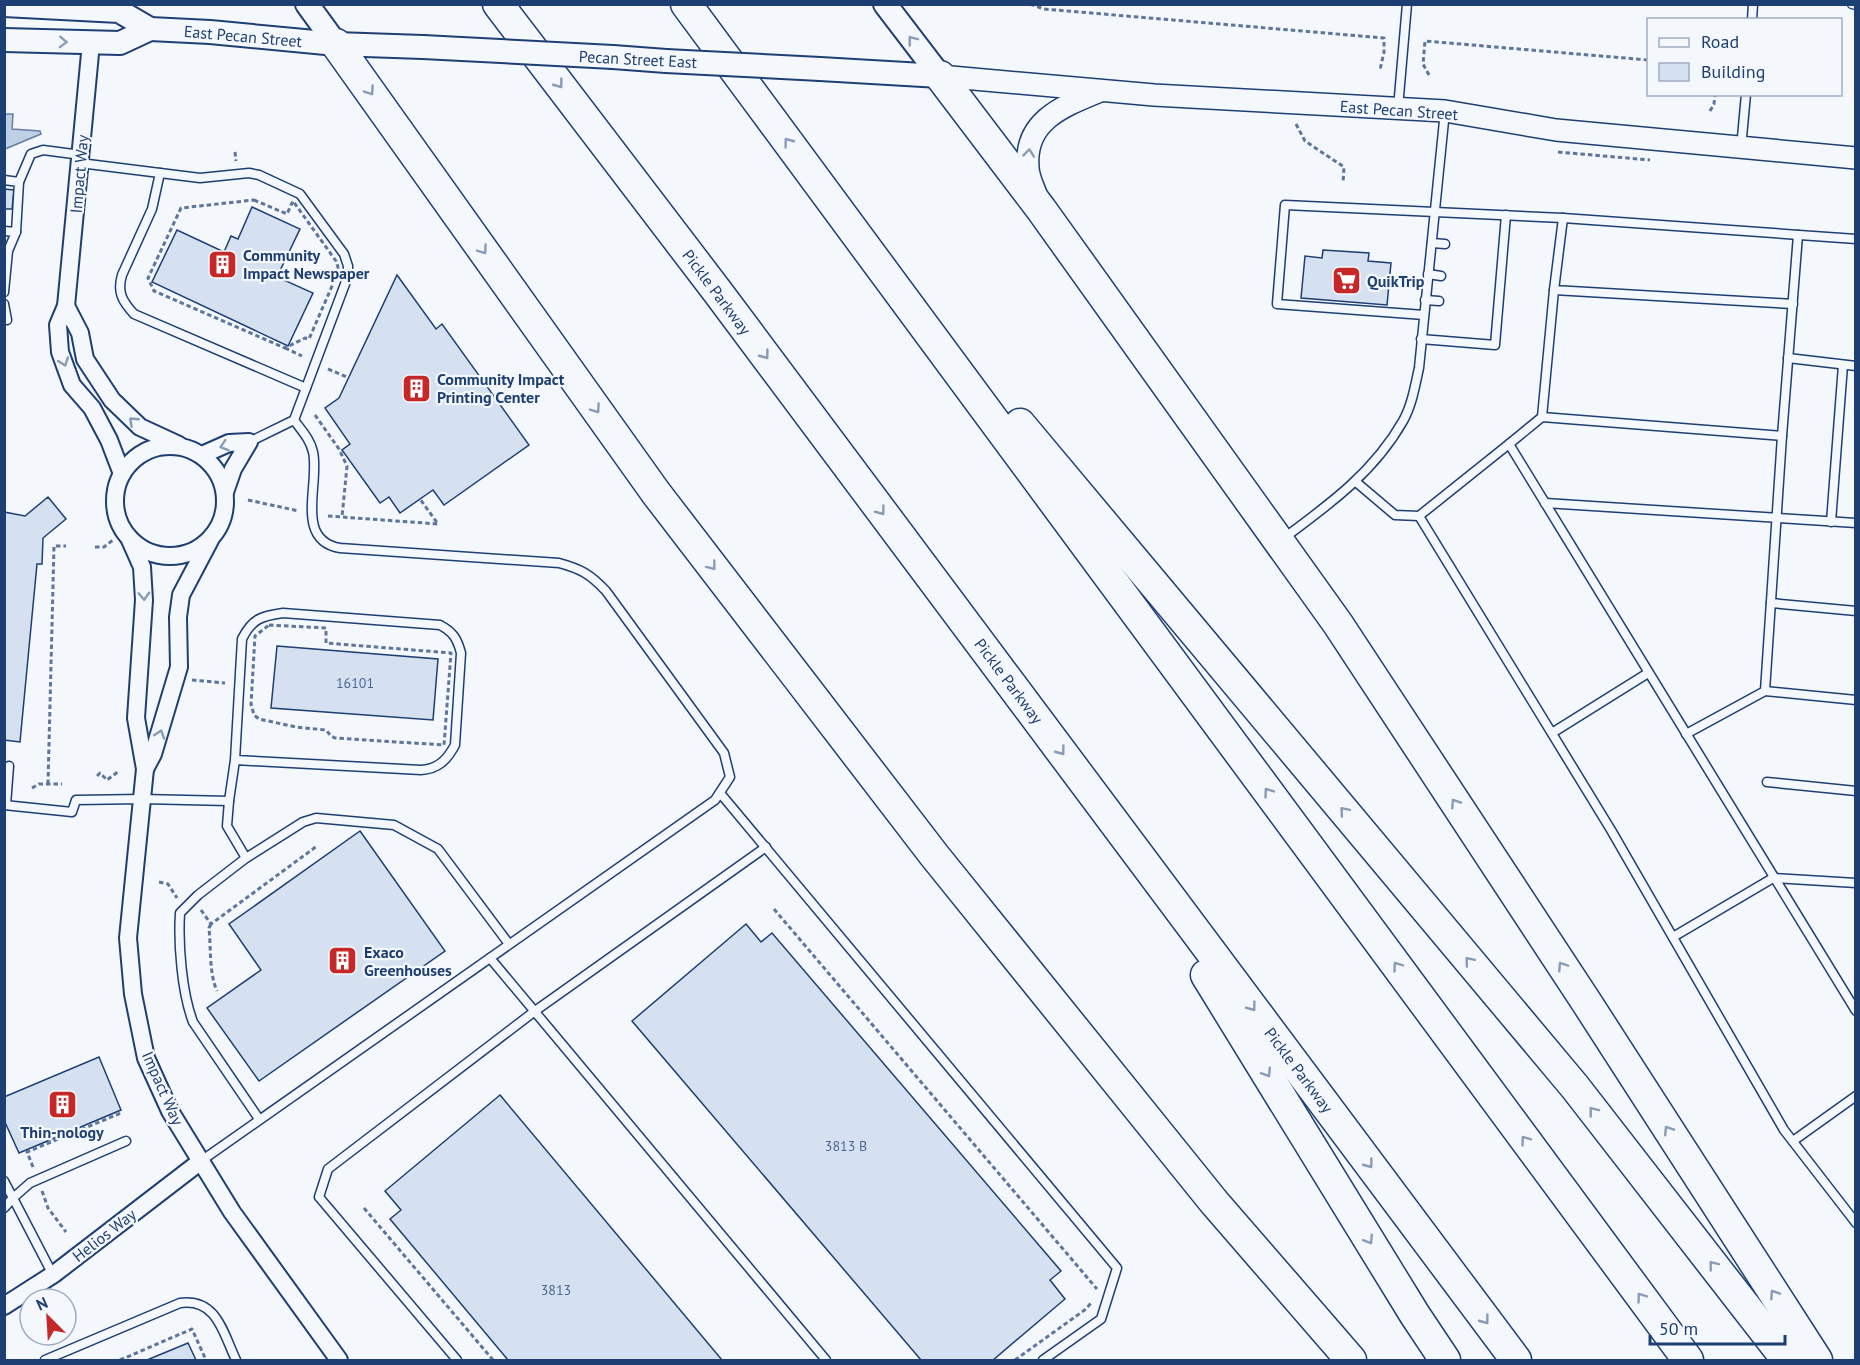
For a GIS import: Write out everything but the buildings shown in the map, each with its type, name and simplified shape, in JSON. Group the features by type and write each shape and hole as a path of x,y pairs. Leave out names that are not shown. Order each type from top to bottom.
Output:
{"highway":[{"name":"Pickle Parkway","path":"498,4 717,291 1515,1360"},
{"path":"686,4 1688,1360"},
{"path":"336,44 656,493 934,855 1214,1202 1351,1360"},
{"path":"940,76 1041,209 1345,634 1817,1360"},
{"path":"823,189 1575,1088 1787,1360"},
{"path":"1104,809 1415,1315 1445,1360"}],"main road":[{"path":"307,4 336,44"},
{"path":"885,4 940,76"},
{"name":"East Pecan Street","path":"10,10 119,11 150,29 210,32 336,44"},
{"name":"East Pecan Street","path":"4,40 120,43 150,29"},
{"name":"Pecan Street East","path":"336,44 940,76"}],"street":[{"name":"Impact Way","path":"91,43 66,306 58,325 60,352 72,385 92,408 122,474"},
{"name":"East Pecan Street","path":"940,76 1102,90 1445,111 1556,130 1856,158"},
{"path":"1041,209 1028,168 1030,143 1040,124 1057,110 1102,90"},
{"path":"66,306 80,333 86,359 112,400 140,427 201,455 216,470 225,492"},
{"path":"185,448 166,446 141,454 122,474 114,497 122,540 148,553 166,557 186,555 211,539 222,523 225,511 225,492 233,470 249,442"},
{"path":"201,455 229,443 249,442"},
{"name":"Impact Way","path":"145,769 153,754 179,667 178,617 181,595 211,539"},
{"name":"Impact Way","path":"122,540 142,567 144,600 136,718 145,769 128,938 133,994 146,1058 170,1111 232,1212 339,1360"},
{"name":"Helios Way","path":"4,1306 53,1275 201,1161"}],"lane":[{"path":"1398,108 1407,4"},
{"path":"1741,148 1746,96"},
{"path":"1279,542 1356,482 1382,451 1403,420 1414,392 1419,368 1445,111"},
{"path":"4,292 8,251 16,232 19,182 31,154 43,150 81,159 200,178 249,173 259,175 300,194 344,254 348,276 294,420 249,442"},
{"path":"160,173 152,209 122,275 119,286 124,303 134,314 306,388"},
{"path":"4,180 19,182"},
{"path":"1424,315 1277,304 1285,205 1563,218 1856,239"},
{"path":"1421,339 1495,345 1506,215"},
{"path":"1542,417 1563,218"},
{"path":"4,231 16,232"},
{"path":"1765,691 1798,235"},
{"path":"1432,243 1445,244"},
{"path":"1492,247 1503,248"},
{"path":"1428,274 1441,276"},
{"path":"1489,281 1500,283"},
{"path":"1554,290 1792,303"},
{"path":"1425,300 1439,301"},
{"path":"4,304 7,320"},
{"path":"1487,306 1498,307"},
{"path":"1788,358 1856,366"},
{"path":"1831,522 1843,365"},
{"path":"1356,482 1395,515 1419,516 1542,417 1782,436"},
{"path":"201,1161 715,800 730,777 724,753 606,591 593,577 580,569 559,563 329,546 321,540 315,530 312,513 315,468 313,453 308,439 294,420"},
{"path":"1509,444 1856,1011"},
{"path":"1545,503 1856,523"},
{"path":"1419,516 1611,830 1785,1130 1856,1223"},
{"path":"1771,603 1856,611"},
{"path":"235,760 421,770 442,764 455,745 461,653 458,641 452,632 440,625 283,613 268,615 248,627 242,639 235,760 227,826 246,858"},
{"path":"1552,733 1648,673"},
{"path":"1686,735 1765,691 1856,700"},
{"path":"9,766 5,805 72,812 76,800 229,801"},
{"path":"1767,782 1856,791"},
{"path":"720,792 1117,1268 1101,1319 1043,1360"},
{"path":"259,1119 193,1022 188,1008 179,935 180,913 198,895 246,858 303,822 316,818 394,825 438,849 509,944"},
{"path":"457,1360 320,1197 328,1169 535,1011 766,848"},
{"path":"1673,937 1773,878 1856,883"},
{"path":"490,958 826,1360"},
{"path":"1793,1141 1856,1096"},
{"path":"4,1208 30,1184 126,1141"},
{"path":"4,1180 53,1275"},
{"path":"45,1360 180,1303 189,1302 208,1307 215,1316 236,1360"}],"path":[{"path":"1030,4 1044,9 1384,38 1380,70"},
{"path":"1429,75 1423,64 1425,41 1647,60"},
{"path":"1710,111 1714,105 1715,96"},
{"path":"1296,124 1305,141 1344,166 1343,183"},
{"path":"235,152 236,161"},
{"path":"285,348 305,338 309,339 336,277 338,267 293,201 287,214 254,200 181,208 148,278 154,291 302,356"},
{"path":"323,367 349,378"},
{"path":"315,415 339,449 347,466 342,517"},
{"path":"328,516 438,525 420,499"},
{"path":"248,500 300,511"},
{"path":"95,547 104,547 122,540"},
{"path":"48,784 54,546 66,546"},
{"path":"269,625 326,628 326,643 451,653 444,745 335,738 330,736 326,730 296,727 259,718 254,715 251,704 255,636 269,625"},
{"path":"192,680 225,683"},
{"path":"97,776 100,773 107,780 119,771"},
{"path":"32,789 39,784 62,784"},
{"path":"217,991 212,966 209,928 211,924 317,846"},
{"path":"159,882 168,884 177,898"},
{"path":"198,912 200,909 211,924"},
{"path":"774,909 1098,1289 1086,1309 1015,1360"},
{"path":"33,1167 27,1152 121,1113"},
{"path":"42,1189 48,1208 66,1232"},
{"path":"364,1208 493,1360"},
{"path":"120,1360 192,1329 206,1360"}],"water":[{"path":"5,114 13,114 12,129 40,131 41,134 5,149"}],"place":[{"name":"Community Impact Newspaper","path":"222,264"},
{"name":"QuikTrip","path":"1346,281"},
{"name":"Community Impact Printing Center","path":"416,388"},
{"name":"Exaco Greenhouses","path":"343,961"},
{"name":"Thin-nology","path":"62,1104"}]}
